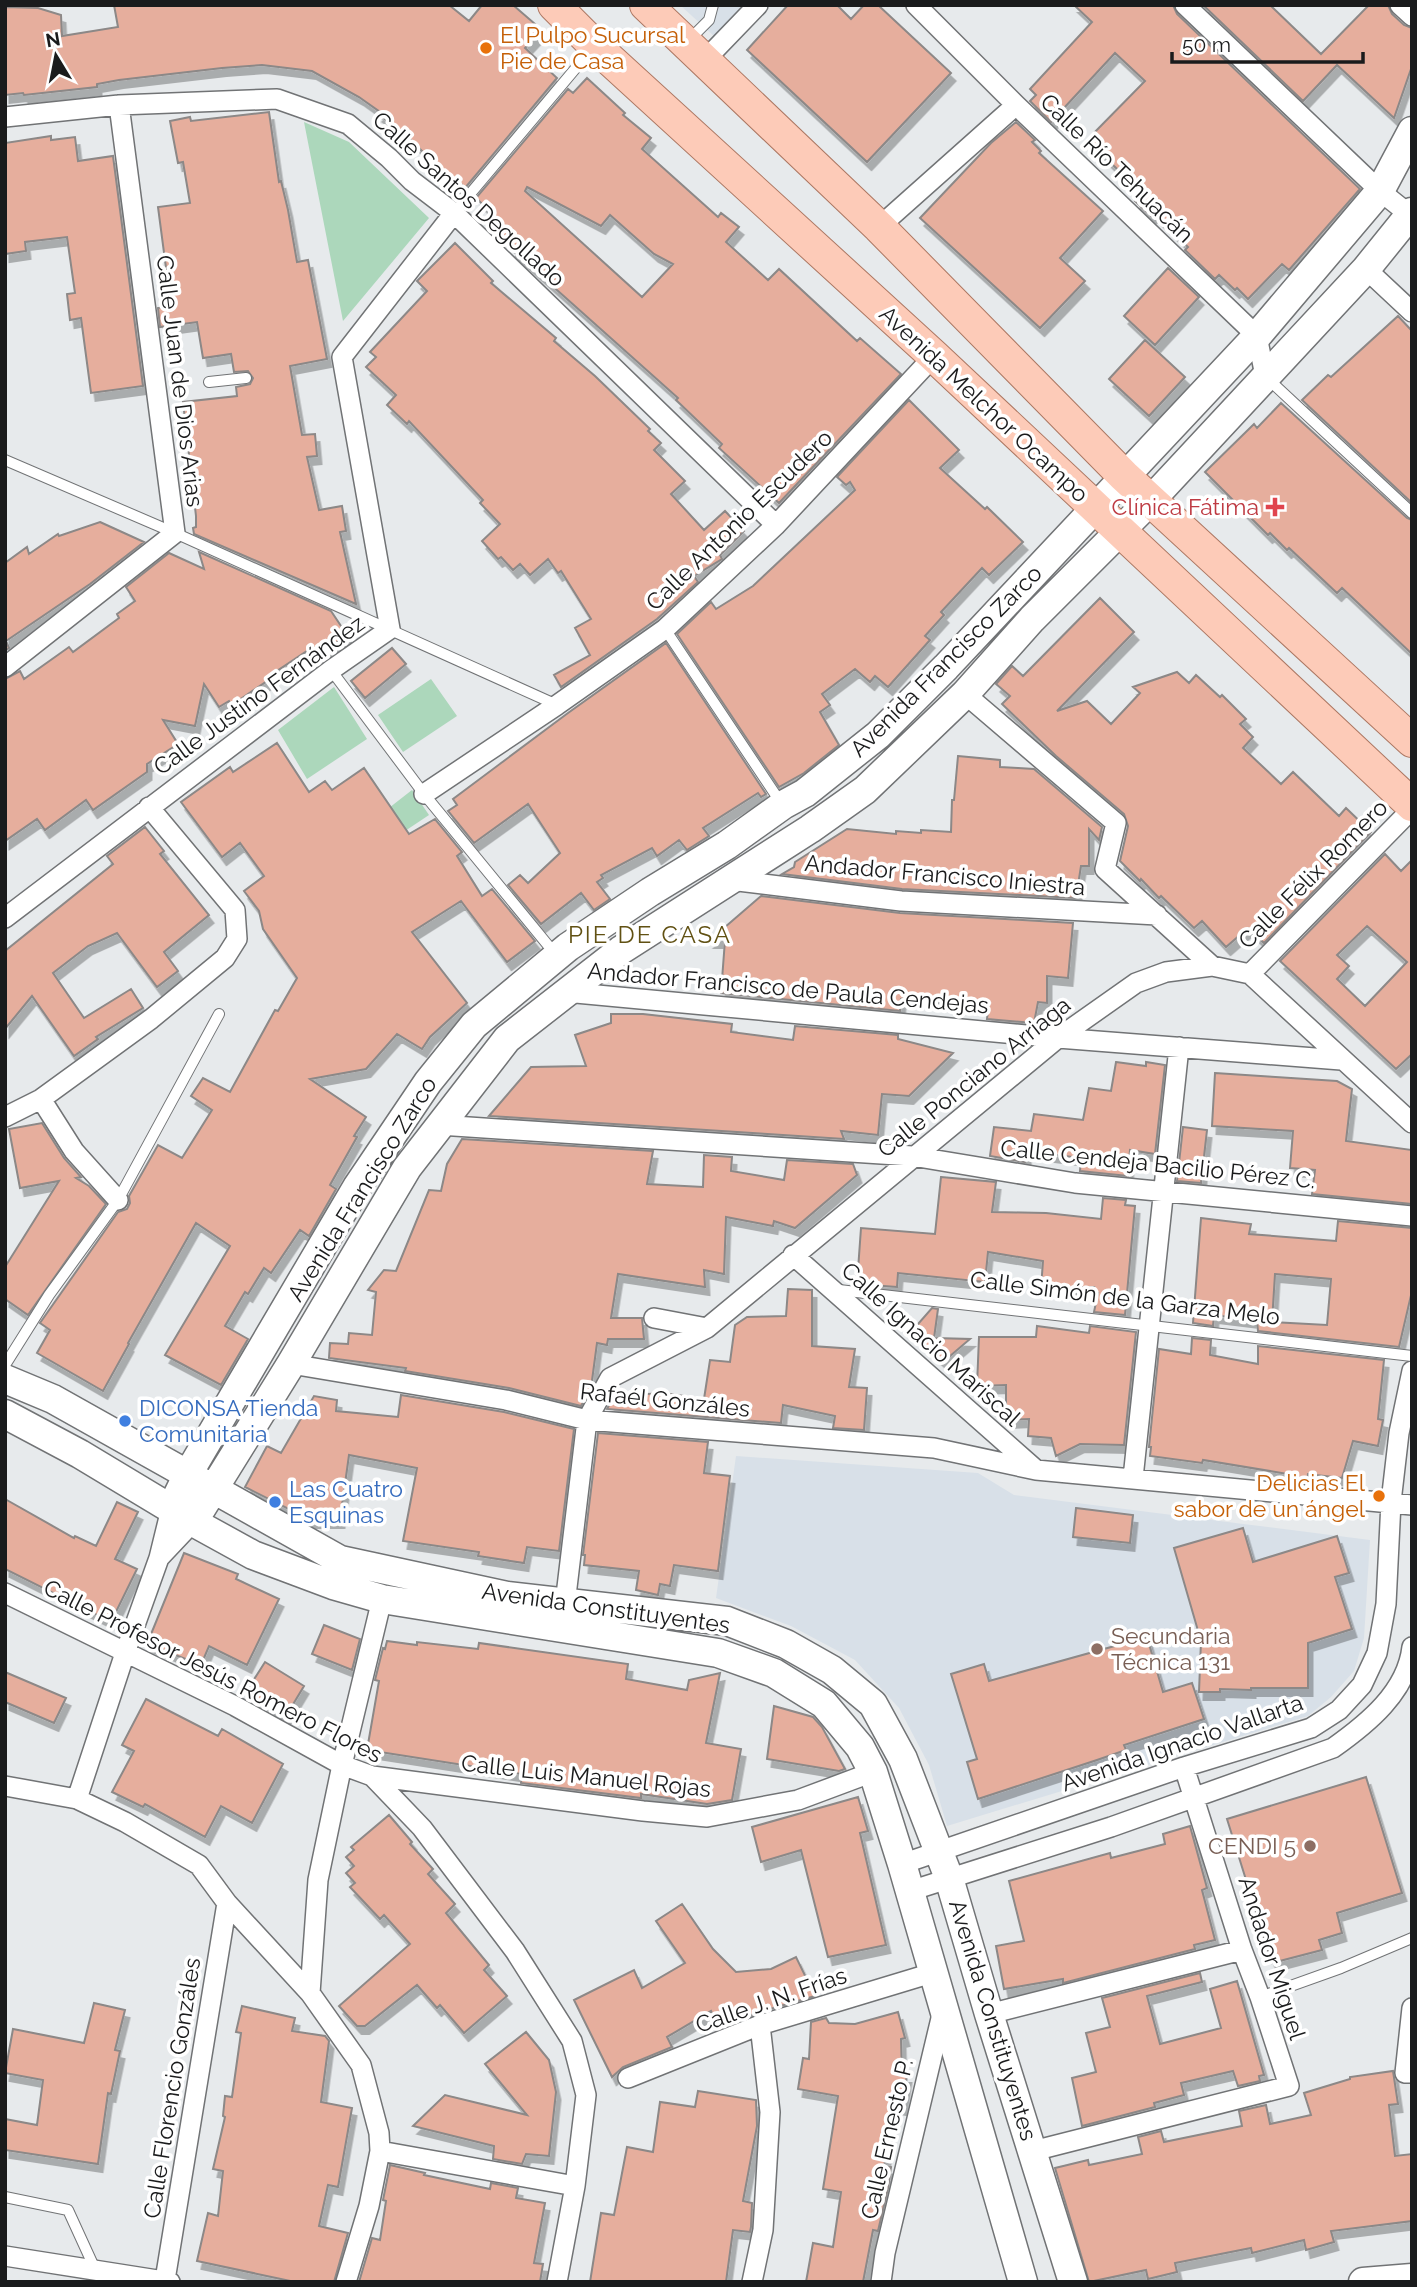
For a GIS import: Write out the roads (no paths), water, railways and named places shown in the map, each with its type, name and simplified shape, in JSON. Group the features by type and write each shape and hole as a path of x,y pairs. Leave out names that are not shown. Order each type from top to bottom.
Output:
{"main road":[{"name":"Avenida Melchor Ocampo","path":"554,5 595,46 1096,507 1412,807"},
{"name":"Avenida Melchor Ocampo","path":"646,5 879,227 1125,476 1412,741"}],"street":[{"path":"695,52 758,5"},
{"name":"Calle Río Tehuacán","path":"916,5 1016,105 1257,336"},
{"path":"1185,5 1380,191 1411,213"},
{"path":"1400,5 1412,16"},
{"name":"Calle Santos Degollado","path":"5,117 119,105 277,99 348,124 412,181 454,213 776,524"},
{"name":"Calle Juan de Dios Arias","path":"5,667 175,533 119,105"},
{"path":"879,227 1016,105"},
{"name":"Avenida Francisco Zarco","path":"182,1516 188,1474 357,1188 428,1082 474,1025 568,947 805,793 878,735 946,667 1257,336 1380,191 1412,131"},
{"name":"Calle Justino Fernández","path":"5,918 331,670 390,629 342,357 454,213"},
{"name":"Avenida Francisco Zarco","path":"182,1516 212,1489 291,1364 407,1168 507,1038 621,950 810,829 865,790 965,694 1032,619 1151,500 1366,269 1411,213"},
{"path":"1366,269 1412,312"},
{"path":"1257,336 1265,376"},
{"name":"Calle Antonio Escudero","path":"424,794 665,629 776,524 934,356"},
{"path":"965,694 1116,823 1105,869 1212,966"},
{"path":"5,1117 41,1099 152,1019 225,958 237,939 235,910 149,807"},
{"name":"Calle Félix Romero","path":"1250,974 1412,807"},
{"name":"Andador Francisco Iniestra","path":"730,880 901,901 1157,915"},
{"name":"Calle Ponciano Arriaga","path":"587,1420 610,1378 707,1328 1058,1038 1136,983 1166,972 1212,966 1250,974"},
{"path":"1250,974 1412,1123"},
{"name":"Andador Francisco de Paula Cendejas","path":"565,992 1058,1038 1341,1060"},
{"path":"1133,1478 1179,1047"},
{"path":"41,1099 74,1151 118,1200"},
{"name":"Calle Cendeja Bacilio Pérez C.","path":"439,1125 912,1156 1075,1183 1412,1216"},
{"name":"Calle Ignacio Mariscal","path":"793,1255 1036,1470"},
{"path":"653,1318 707,1328"},
{"name":"Rafaél Gonzáles","path":"291,1364 506,1400 587,1420 933,1448 1036,1470 1412,1505"},
{"name":"Avenida Ignacio Vallarta","path":"906,1877 939,1852 1184,1767 1311,1728 1339,1710 1362,1685 1377,1653 1386,1604 1391,1503 1399,1433 1412,1371"},
{"name":"Avenida Constituyentes","path":"5,1379 53,1399 340,1560 483,1603 718,1653 774,1673 824,1704 860,1747 873,1772 1023,2282"},
{"name":"Avenida Constituyentes","path":"5,1414 80,1454 182,1516 253,1555 333,1585 382,1599 565,1604 727,1621 786,1644 832,1670 873,1704 903,1759 950,1878 989,2014 1073,2282"},
{"path":"565,1604 587,1420"},
{"path":"80,1454 100,1425"},
{"path":"77,1799 159,1558 182,1516"},
{"name":"Calle Profesor Jesús Romero Flores","path":"5,1593 235,1706 342,1765 372,1776 422,1828 515,1951 572,2040 586,2095 575,2186 557,2282"},
{"path":"310,1993 318,1880 342,1765 382,1599"},
{"path":"906,1877 950,1878 1111,1827 1333,1748 1360,1728 1389,1699 1411,1652"},
{"name":"Andador Miguel","path":"1033,2151 1289,2086 1242,1950 1184,1767"},
{"name":"Calle Luis Manuel Rojas","path":"372,1776 707,1817 798,1800 873,1772"},
{"path":"5,1786 77,1799 125,1822 199,1865 227,1903 310,1993 361,2065 379,2133 380,2151 369,2206 346,2282"},
{"name":"Calle Florencio Gonzáles","path":"168,2281 227,1903"},
{"path":"989,2014 1242,1950"},
{"name":"Calle J. N. Frías","path":"628,2078 760,2025 932,1973"},
{"name":"Calle Ernesto P.","path":"881,2282 885,2253 944,2007"},
{"path":"1412,2008 1405,2073 1412,2073"},
{"path":"752,2282 763,2230 770,2112 760,2025"},
{"path":"380,2151 575,2186"},
{"path":"5,2256 168,2281"},
{"path":"1363,2282 1412,2278"}],"lane":[{"path":"695,52 713,5"},
{"path":"454,213 595,46"},
{"path":"1265,376 1412,513"},
{"path":"209,383 246,378"},
{"path":"5,460 175,533 557,705"},
{"path":"665,629 783,805"},
{"path":"331,670 424,794 558,957"},
{"path":"5,1365 49,1295 118,1200 219,1014"},
{"name":"Calle Simón de la Garza Melo","path":"833,1290 1412,1356"},
{"path":"1260,1997 1341,1968 1412,1938"},
{"path":"5,2197 68,2210 96,2269"}],"place":[{"name":"El Pulpo Sucursal Pie de Casa","path":"486,48"},
{"name":"Clínica Fátima","path":"1275,507"},
{"name":"DICONSA Tienda Comunitaria","path":"125,1421"},
{"name":"Delicias El sabor de un ángel","path":"1379,1496"},
{"name":"Las Cuatro Esquinas","path":"275,1502"},
{"name":"Secundaria Técnica 131","path":"1097,1649"},
{"name":"CENDI 5","path":"1310,1846"}],"district":[{"name":"PIE DE CASA","path":"650,935"}]}
